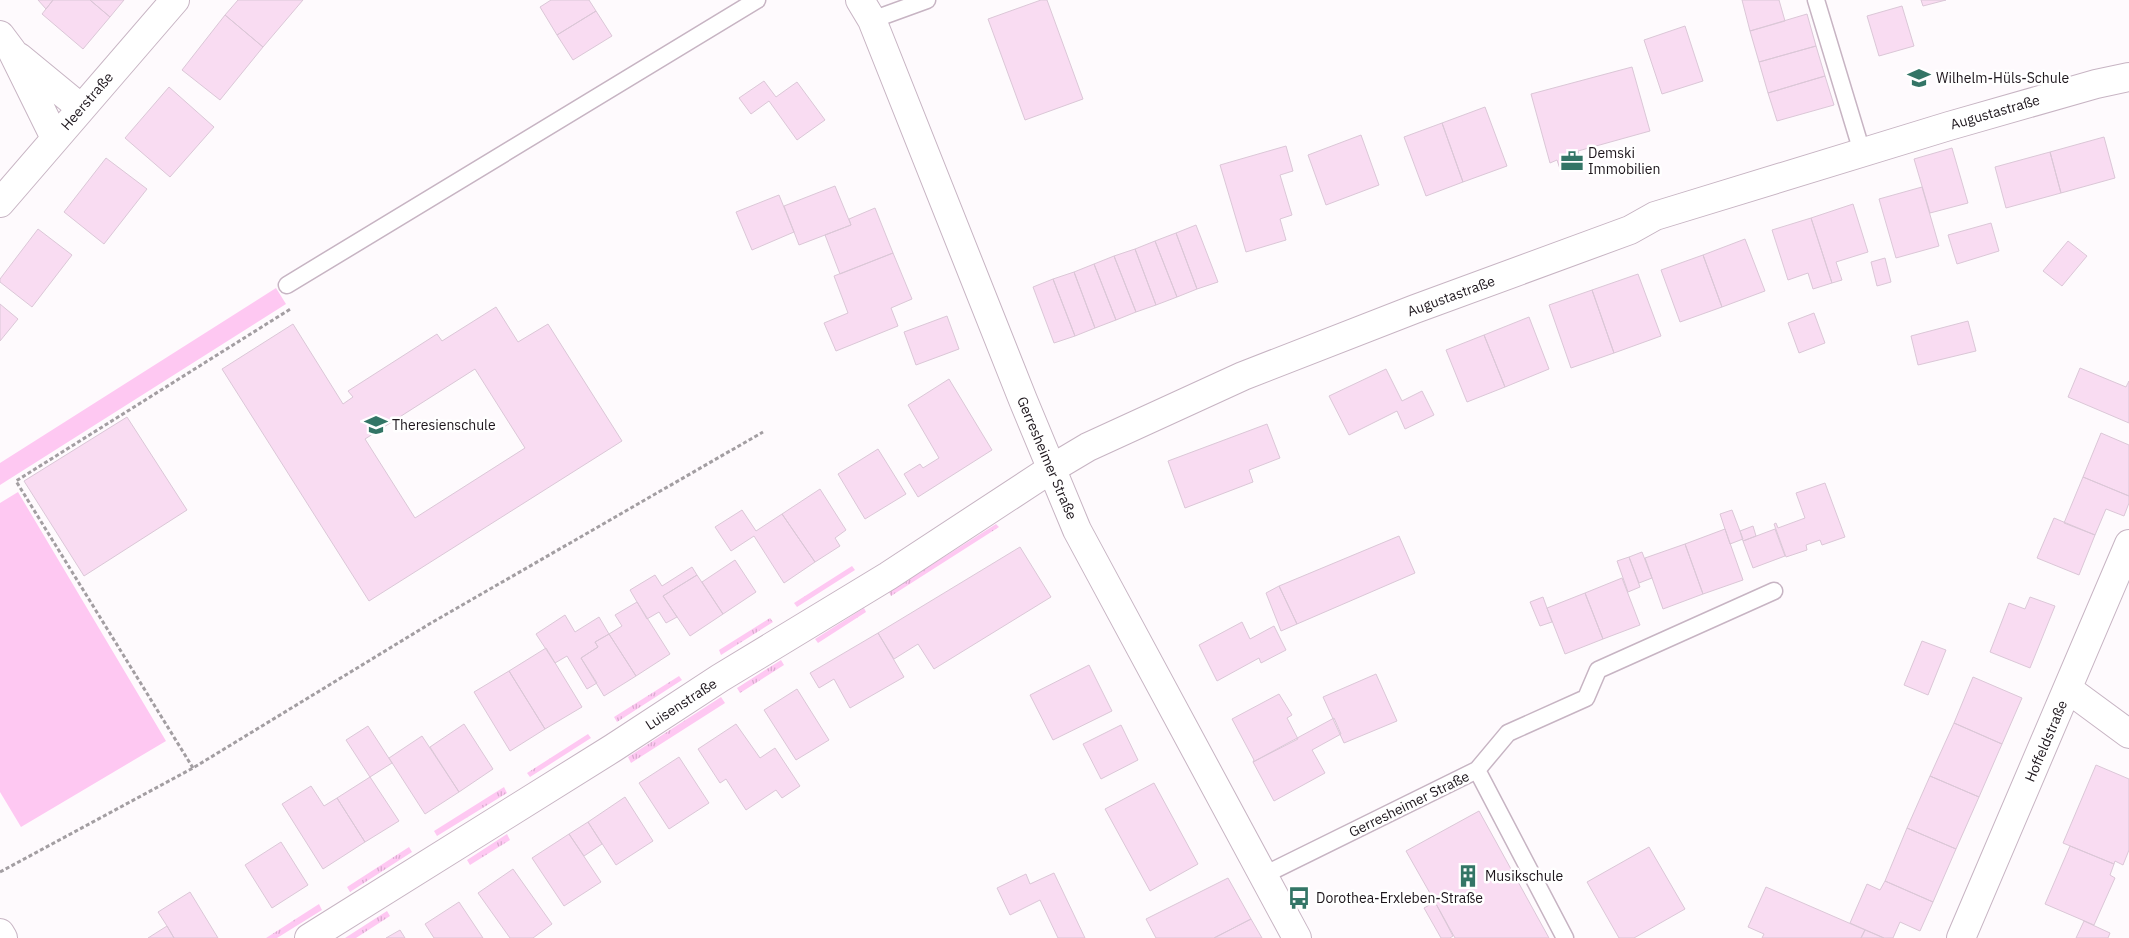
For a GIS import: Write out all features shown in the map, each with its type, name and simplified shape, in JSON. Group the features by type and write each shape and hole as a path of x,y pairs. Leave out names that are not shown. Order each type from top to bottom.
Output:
{"street":[{"name":"Heerstraße","path":"0,203 175,0"},
{"name":"Gerresheimer Straße","path":"868,7 1051,469 1077,530 1297,938"},
{"path":"6,43 81,108"},
{"path":"6,43 55,138"},
{"name":"Augustastraße","path":"1051,469 1088,448 1243,376 1425,305 1630,230 1655,216 1862,152 2129,76"},
{"name":"Luisenstraße","path":"309,938 613,748 720,678 880,581 1051,469"},
{"name":"Hoffeldstraße","path":"1961,938 2129,544"},
{"path":"2068,689 2129,734"},
{"path":"0,933 3,938"}],"lane":[{"path":"287,286 757,0"},
{"path":"868,7 927,0"},
{"path":"1816,0 1862,152"},
{"name":"Gerresheimer Straße","path":"1264,875 1477,770 1508,734 1586,698 1598,670 1774,591"},
{"path":"1477,770 1565,938"}],"path":[{"path":"193,768 16,481 295,306 287,286"},
{"path":"0,872 193,768 431,623 763,432"}],"green space":[{"path":"276,288 286,304 0,485 0,463"},
{"path":"18,492 166,741 21,827 0,792 0,503"},
{"path":"996,524 999,527 891,596 889,592"},
{"path":"852,566 855,570 797,607 794,603"},
{"path":"864,608 866,612 818,643 815,639"},
{"path":"770,618 773,622 721,655 719,650"},
{"path":"781,660 784,665 740,693 737,688"},
{"path":"679,676 682,680 617,722 614,717"},
{"path":"721,697 725,703 631,763 628,757"},
{"path":"588,734 591,738 530,777 527,773"},
{"path":"504,787 507,793 437,836 434,831"},
{"path":"507,834 510,840 470,865 467,860"},
{"path":"409,847 412,852 350,892 347,887"},
{"path":"319,904 322,910 277,938 266,938"},
{"path":"387,911 390,916 356,938 345,938"}],"building":[{"path":"38,0 53,0 46,9"},
{"path":"53,0 90,0 110,17 83,49 42,14"},
{"path":"90,0 124,0 110,17"},
{"path":"238,0 303,0 263,47 225,15"},
{"path":"551,0 589,0 596,11 557,35 540,7"},
{"path":"1041,0 1047,0 1083,99 1025,120 988,19"},
{"path":"1742,0 1779,0 1785,21 1750,31"},
{"path":"1921,0 1946,0 1923,6"},
{"path":"1902,6 1914,46 1879,56 1867,16"},
{"path":"596,11 612,36 573,60 557,35"},
{"path":"1807,14 1816,46 1759,62 1750,31"},
{"path":"225,15 263,47 220,100 182,70"},
{"path":"1685,26 1703,81 1662,94 1644,40"},
{"path":"1816,46 1825,76 1768,93 1759,62"},
{"path":"1632,67 1650,131 1578,151 1581,163 1560,169 1557,160 1550,163 1531,94"},
{"path":"1825,76 1834,105 1777,121 1768,93"},
{"path":"764,81 776,97 797,82 825,120 797,140 769,101 751,114 739,98"},
{"path":"169,87 214,127 170,177 125,138"},
{"path":"1485,107 1507,166 1463,182 1442,123"},
{"path":"1442,123 1463,182 1426,196 1404,137"},
{"path":"1361,135 1379,185 1326,205 1308,155"},
{"path":"2104,137 2115,178 2061,193 2050,152"},
{"path":"1286,146 1293,171 1280,175 1292,215 1280,219 1286,240 1246,252 1220,165"},
{"path":"1952,148 1968,203 1930,213 1914,159"},
{"path":"2050,152 2061,193 2006,208 1995,167"},
{"path":"106,158 147,189 104,244 64,212"},
{"path":"835,186 851,225 799,245 784,206"},
{"path":"1922,187 1939,246 1896,258 1879,199"},
{"path":"779,195 794,232 752,250 736,212"},
{"path":"1853,204 1868,252 1836,262 1842,280 1832,283 1811,218"},
{"path":"875,208 893,253 840,274 825,235 851,225 849,219"},
{"path":"1811,218 1832,283 1813,289 1808,273 1788,280 1772,230"},
{"path":"1991,223 1999,251 1957,264 1948,235"},
{"path":"1196,225 1218,282 1197,289 1176,233"},
{"path":"38,229 72,255 32,307 0,282 0,279"},
{"path":"1176,233 1197,289 1177,297 1155,241"},
{"path":"1745,239 1765,291 1722,307 1703,255"},
{"path":"1155,241 1177,297 1156,305 1135,249"},
{"path":"2068,241 2087,256 2062,286 2043,271"},
{"path":"1135,249 1156,305 1136,312 1114,256"},
{"path":"893,253 912,299 891,308 898,326 836,351 824,323 848,313 834,276"},
{"path":"1703,255 1722,307 1680,322 1661,270"},
{"path":"1114,256 1136,312 1116,320 1094,264"},
{"path":"1885,258 1891,282 1877,286 1871,262"},
{"path":"1094,264 1116,320 1095,328 1074,272"},
{"path":"1074,272 1095,328 1075,336 1053,279"},
{"path":"1638,274 1661,336 1614,353 1592,290"},
{"path":"1053,279 1075,336 1054,343 1033,287"},
{"path":"1592,290 1614,353 1571,368 1549,305"},
{"path":"0,304 18,319 0,341"},
{"path":"496,307 518,342 548,324 622,441 369,601 222,369 293,324 343,404 353,397 348,391 437,334 442,341","holes":["475,369 525,448 415,518 365,439"]},
{"path":"1814,313 1825,343 1799,353 1788,323"},
{"path":"947,316 959,349 916,365 904,332"},
{"path":"1529,317 1549,369 1505,387 1484,335"},
{"path":"1968,321 1976,351 1918,365 1911,336"},
{"path":"1484,335 1505,387 1467,402 1446,350"},
{"path":"2080,368 2126,387 2129,381 2129,423 2068,397"},
{"path":"1386,369 1402,401 1422,391 1434,415 1405,429 1397,411 1349,435 1329,396"},
{"path":"949,379 992,450 918,497 904,474 920,464 923,468 939,458 908,405"},
{"path":"127,417 187,510 84,576 24,481"},
{"path":"1267,424 1280,458 1249,470 1253,482 1185,508 1168,461"},
{"path":"2101,433 2129,445 2129,496 2083,477"},
{"path":"878,449 906,494 865,519 838,474"},
{"path":"2083,477 2129,496 2129,503 2124,516 2106,509 2095,535 2064,523"},
{"path":"1825,483 1845,537 1822,545 1820,540 1806,545 1807,550 1786,557 1774,524 1776,523 1778,528 1805,518 1796,493"},
{"path":"820,489 846,530 835,538 840,546 815,562 782,514"},
{"path":"742,510 756,531 782,514 815,562 784,583 754,536 731,551 715,527"},
{"path":"1732,510 1743,539 1730,544 1720,514"},
{"path":"2054,518 2095,535 2079,575 2037,558"},
{"path":"1753,526 1756,536 1743,541 1740,531"},
{"path":"1725,529 1743,580 1703,594 1685,544"},
{"path":"1775,529 1785,556 1753,568 1743,541"},
{"path":"1399,536 1415,573 1297,624 1279,586"},
{"path":"1685,544 1703,594 1663,609 1645,558"},
{"path":"1020,547 1051,597 934,669 918,644 894,659 878,633"},
{"path":"1642,552 1652,578 1639,583 1629,557"},
{"path":"1629,557 1640,587 1628,592 1617,561"},
{"path":"735,560 756,592 723,614 702,582"},
{"path":"692,567 697,575 663,596 677,617 666,623 659,612 647,619 630,590 655,575 662,586"},
{"path":"697,575 723,614 690,636 663,596"},
{"path":"1622,578 1640,625 1603,639 1585,593"},
{"path":"1279,586 1297,624 1281,631 1266,593"},
{"path":"1585,593 1603,639 1565,654 1547,608"},
{"path":"1543,597 1552,622 1540,626 1530,602"},
{"path":"2030,597 2055,606 2030,668 1990,652 2009,603 2025,609"},
{"path":"637,602 670,654 636,676 609,634 622,626 615,615"},
{"path":"565,615 575,632 599,617 609,634 595,642 598,647 581,658 597,683 587,689 567,656 555,663 536,634"},
{"path":"1242,622 1250,639 1274,626 1286,650 1261,663 1259,658 1217,681 1199,645"},
{"path":"878,633 904,677 850,708 834,679 819,688 810,673"},
{"path":"609,634 636,676 604,696 581,658 598,647 595,642"},
{"path":"1922,641 1946,650 1928,695 1904,685"},
{"path":"546,648 582,707 545,729 509,671"},
{"path":"1089,665 1112,711 1053,740 1030,695"},
{"path":"509,671 545,729 510,751 474,692"},
{"path":"1376,674 1397,721 1344,743 1323,697"},
{"path":"1973,677 2022,698 2002,744 1954,723"},
{"path":"797,689 829,740 796,760 764,710"},
{"path":"1279,694 1292,715 1287,718 1298,739 1253,762 1254,760 1232,719"},
{"path":"1334,718 1341,734 1312,750 1325,773 1274,801 1253,762"},
{"path":"1954,723 2002,744 1979,797 1930,776"},
{"path":"464,724 493,769 459,792 430,747"},
{"path":"736,724 760,758 775,748 800,786 782,798 776,790 746,810 726,779 720,783 698,749"},
{"path":"1121,725 1138,760 1101,779 1083,744"},
{"path":"368,726 392,763 370,777 346,740"},
{"path":"422,736 459,792 425,814 389,758"},
{"path":"679,757 709,803 669,829 639,783"},
{"path":"2096,765 2129,779 2129,850 2123,865 2115,861 2114,864 2063,843"},
{"path":"1930,776 1979,797 1956,849 1907,828"},
{"path":"370,777 399,821 365,842 337,798"},
{"path":"1154,783 1198,864 1150,891 1105,809"},
{"path":"311,786 324,806 337,798 365,842 323,869 282,804"},
{"path":"625,797 653,841 616,865 588,822"},
{"name":"Musikschule","path":"1479,811 1549,938 1455,938 1406,851"},
{"path":"588,822 602,844 584,856 569,834"},
{"path":"1907,828 1956,849 1933,902 1885,881"},
{"path":"569,834 601,882 564,906 532,858"},
{"path":"281,842 308,885 272,908 245,865"},
{"path":"2070,846 2114,864 2110,875 2115,878 2094,925 2045,904"},
{"path":"1649,847 1685,909 1634,938 1619,938 1587,882"},
{"path":"513,869 552,924 533,938 510,938 478,893"},
{"path":"1054,873 1085,938 1058,938 1040,900 1010,915 997,888 1026,874 1030,884"},
{"path":"1228,878 1251,919 1214,938 1156,938 1146,919"},
{"path":"1885,881 1933,902 1920,931 1900,922 1893,938 1884,938 1850,923 1867,884 1880,890"},
{"path":"1766,887 1865,930 1861,938 1762,938 1764,934 1748,927"},
{"path":"190,892 218,938 174,938 158,912"},
{"path":"459,902 483,938 434,938 425,924"},
{"path":"1435,902 1453,936 1450,938 1441,938 1424,908"},
{"path":"1251,919 1262,938 1214,938"},
{"path":"2084,921 2110,933 2108,938 2076,938"},
{"path":"167,926 174,938 148,938"},
{"path":"400,930 405,938 386,938"},
{"path":"1865,930 1884,938 1861,938"}],"place":[{"name":"Wilhelm-Hüls-Schule","path":"1919,78"},
{"name":"Demski Immobilien","path":"1572,161"},
{"name":"Theresienschule","path":"376,425"},
{"name":"Musikschule","path":"1468,876"},
{"name":"Dorothea-Erxleben-Straße","path":"1299,898"}]}
